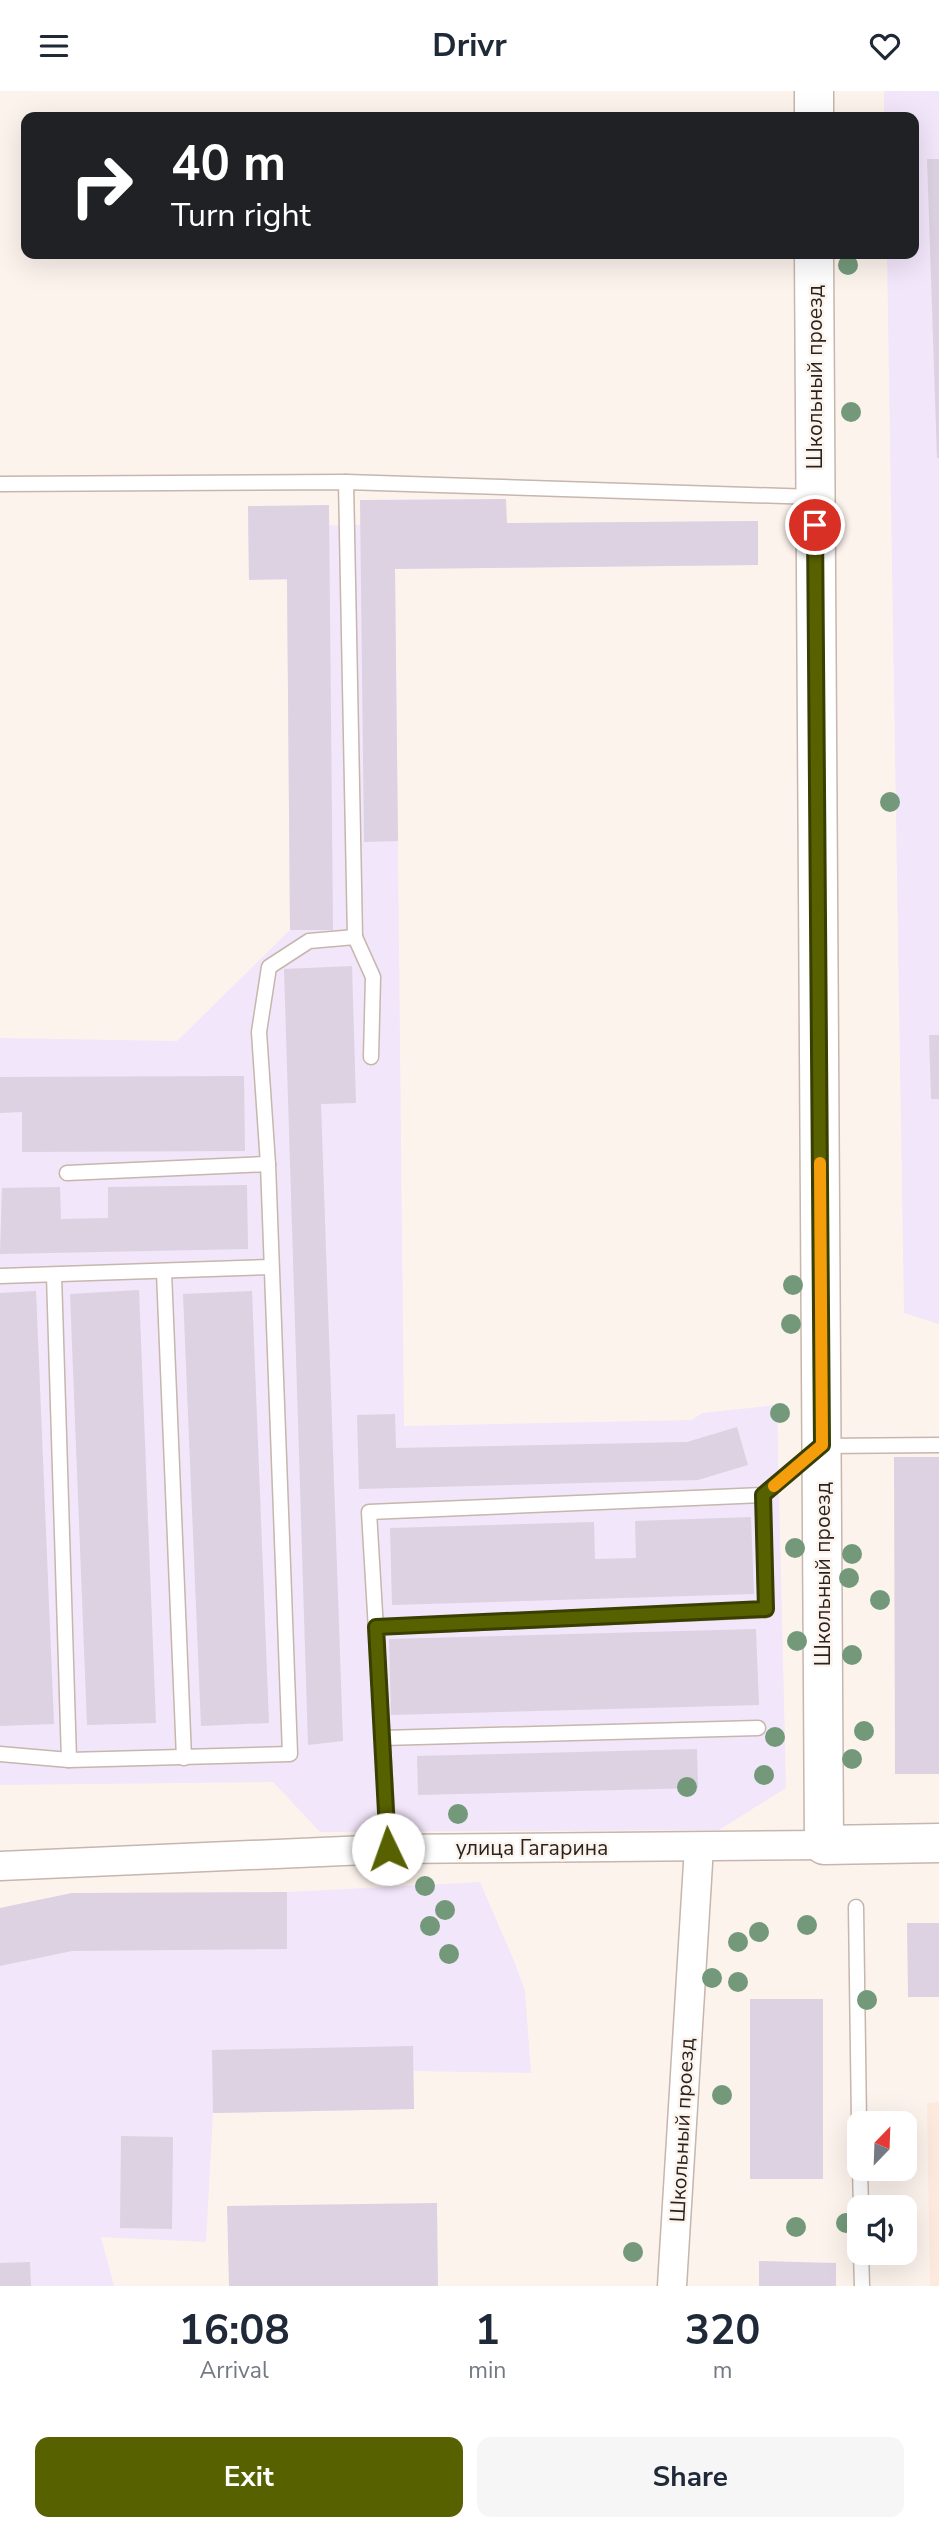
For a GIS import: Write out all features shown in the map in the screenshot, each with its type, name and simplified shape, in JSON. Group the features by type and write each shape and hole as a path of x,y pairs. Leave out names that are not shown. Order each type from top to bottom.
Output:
{"street":[{"path":"814,91 814,112"},
{"name":"Школьный проезд","path":"814,259 824,1845"},
{"name":"улица Гагарина","path":"0,1865 388,1849 939,1843"},
{"name":"Школьный проезд","path":"672,2286 699,1847"}],"lane":[{"path":"0,484 346,482 815,497"},
{"path":"346,482 355,937 373,977 371,1057"},
{"path":"0,1754 69,1760 290,1754 268,1164 259,1032 269,967 309,941 355,937"},
{"path":"67,1173 268,1164"},
{"path":"0,1276 271,1267"},
{"path":"164,1272 184,1758"},
{"path":"54,1275 69,1760"},
{"path":"388,1849 369,1512 763,1495 822,1445 939,1445"},
{"path":"376,1627 766,1609 763,1495"},
{"path":"382,1738 758,1728"},
{"path":"856,1907 859,2111"},
{"path":"861,2265 862,2286"}],"shaded area":[{"path":"884,91 939,91 939,1324 904,1313 887,259 919,259 919,112 884,112"},
{"path":"758,521 758,565 395,569 404,1426 692,1420 702,1413 777,1405 786,1788 719,1830 320,1832 273,1782 0,1785 0,1038 177,1041 290,930 287,580 249,580 248,526"},
{"path":"480,1882 525,1991 531,2073 413,2071 414,2109 213,2113 206,2242 101,2237 114,2286 0,2286 0,1908 72,1893 287,1892"},
{"path":"939,2102 939,2286 930,2286 927,2103"}],"building":[{"path":"927,159 939,159 939,458 937,458"},
{"path":"506,499 507,523 758,521 758,565 395,569 398,841 364,842 360,500"},
{"path":"329,505 333,930 290,930 287,579 249,580 248,506"},
{"path":"352,966 356,1103 321,1104 343,1741 308,1745 284,969"},
{"path":"929,1035 939,1035 939,1099 931,1099"},
{"path":"244,1076 245,1151 22,1152 22,1112 0,1113 0,1077"},
{"path":"247,1185 248,1249 0,1254 2,1188 60,1187 61,1219 108,1218 108,1187"},
{"path":"139,1290 156,1723 87,1725 70,1294"},
{"path":"36,1291 54,1724 0,1726 0,1293"},
{"path":"252,1291 269,1723 201,1726 183,1294"},
{"path":"395,1414 396,1448 687,1442 737,1427 748,1465 698,1480 359,1489 357,1415"},
{"path":"894,1457 939,1457 939,1774 895,1774"},
{"path":"751,1517 754,1594 392,1605 390,1528 594,1522 595,1559 636,1558 635,1521"},
{"path":"756,1629 759,1705 391,1715 389,1639"},
{"path":"697,1749 698,1788 418,1795 417,1756"},
{"path":"287,1892 287,1949 72,1951 0,1966 0,1908 72,1893"},
{"path":"907,1923 939,1923 939,1997 908,1997"},
{"path":"750,1999 823,1999 823,2179 750,2179"},
{"path":"413,2046 414,2109 213,2113 212,2050"},
{"path":"121,2136 173,2137 172,2229 120,2228"},
{"path":"437,2203 438,2286 229,2286 227,2206"},
{"path":"759,2261 836,2263 836,2286 759,2286"},
{"path":"30,2262 31,2286 0,2286 0,2263"}],"slow traffic":[{"path":"774,1486 822,1445 820,1163"}],"route":[{"path":"388,1849 376,1627 766,1609 763,1495 822,1445 815,525"}]}
